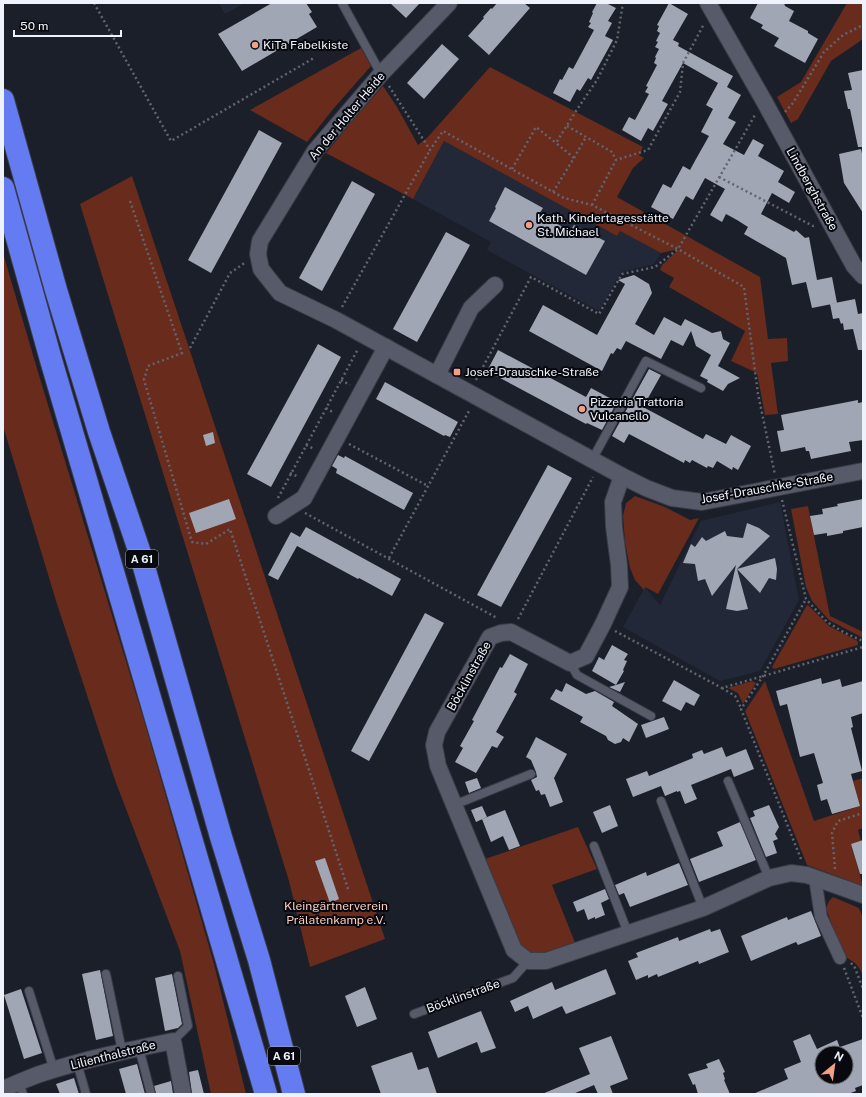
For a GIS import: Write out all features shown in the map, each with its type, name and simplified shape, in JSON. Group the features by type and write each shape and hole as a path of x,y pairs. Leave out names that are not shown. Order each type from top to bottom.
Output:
{"highway":[{"name":"A 61","path":"3,100 56,290 96,425 140,553 219,829 259,960 294,1094"},
{"name":"A 61","path":"3,188 53,368 266,1094"}],"street":[{"name":"An der Holter Heide","path":"259,248 315,151 381,74 449,3"},
{"name":"Lindberghstraße","path":"711,9 764,101 854,266 863,276"},
{"name":"Josef-Drauschke-Straße","path":"259,248 261,269 280,292 336,320 622,476 646,488 672,498 702,502 863,471"},
{"path":"437,375 471,308 495,285"},
{"path":"276,516 304,498 386,347"},
{"path":"512,630 570,663 586,656 620,587 613,502 622,476"},
{"name":"Böcklinstraße","path":"512,630 490,637 437,732 434,744 438,766 514,950 528,961"},
{"path":"528,961 546,961 703,908 769,878 791,873 811,876 863,895"},
{"path":"811,876 821,918 840,958"},
{"name":"Lilienthalstraße","path":"3,1089 21,1088 54,1070 76,1063 122,1051 173,1041 183,1094"}],"lane":[{"path":"342,3 381,74"},
{"path":"596,462 646,361 701,388"},
{"path":"570,663 576,675 651,716"},
{"path":"454,805 531,774"},
{"path":"728,781 769,878"},
{"path":"661,801 703,908"},
{"path":"594,846 628,933"},
{"name":"Böcklinstraße","path":"414,1014 513,978 528,961"},
{"path":"106,974 122,1051"},
{"path":"173,1041 188,1026 178,976"},
{"path":"29,991 54,1070"},
{"path":"139,1048 151,1094"},
{"path":"76,1063 86,1094"}],"path":[{"path":"94,3 171,141 314,58"},
{"path":"556,143 576,110 597,80 617,40 623,3"},
{"path":"592,205 616,160 648,150 680,92 683,63 711,9"},
{"path":"775,122 793,103 824,52 843,35 863,25"},
{"path":"381,74 430,150"},
{"path":"388,558 428,486 531,277 599,314 622,274 655,267 678,249 764,101"},
{"path":"567,126 612,152 616,160"},
{"path":"512,169 536,127 574,158"},
{"path":"336,320 430,150 443,132 564,198 592,205 678,249 744,286 758,394 774,472 806,599 827,622 845,633 863,641"},
{"path":"553,192 586,137"},
{"path":"719,177 813,226 828,218"},
{"path":"130,200 182,353 148,366 144,380 192,542 206,544 230,529 349,892"},
{"path":"190,348 230,273 259,248"},
{"path":"276,516 278,496 365,336"},
{"path":"336,438 428,486"},
{"path":"294,504 302,512 388,558 512,630 596,462"},
{"path":"741,709 763,676 806,599"},
{"path":"603,624 735,696 811,876"},
{"path":"722,688 863,647"},
{"path":"836,885 832,833 838,821 863,812"},
{"path":"840,958 863,1018"},
{"path":"855,968 863,989"}],"shaded area":[{"path":"219,3 245,3 225,14"},
{"name":"Kath. Kindertagesstätte St. Michael","path":"444,141 617,236 620,231 661,253 654,264 621,272 599,311 487,250 491,242 413,199"},
{"path":"780,502 799,600 760,671 720,681 623,627 645,587 660,605 701,521"}],"green space":[{"path":"847,3 863,3 863,39 831,61 798,119 791,123 777,97 801,82"},
{"path":"361,48 371,66 334,108 307,142 250,110"},
{"path":"490,67 643,147 639,155 644,158 633,168 617,197 760,277 768,339 787,338 788,361 771,363 778,414 765,415 757,373 731,361 745,331 669,287 674,278 660,270 662,265 679,249 661,253 620,231 617,236 444,141 413,199 326,153 383,86 397,107 418,145 427,138"},
{"name":"Kleingärtnerverein Prälatenkamp e.V.","path":"132,176 385,939 310,967 289,881 80,204"},
{"path":"3,253 146,727 214,964 246,1094 211,1094 180,951 115,780 57,604 3,426"},
{"path":"635,496 665,507 690,520 699,518 658,594 645,587 644,590 635,580 630,568 625,542 623,516 626,503"},
{"path":"808,506 830,616 863,632 863,638 829,620 812,601 806,587 791,509"},
{"path":"807,605 829,626 856,640 858,645 774,669 772,667"},
{"path":"752,681 756,683 743,704 738,693 728,688"},
{"path":"765,681 814,821 860,806 853,781 863,778 863,828 858,830 861,841 851,844 863,886 807,865 745,711"},
{"path":"578,827 597,869 552,885 576,945 538,957 521,951 482,860"},
{"path":"833,897 859,908 863,918 863,976 856,964 843,956 826,908 829,901"}],"building":[{"name":"KiTa Fabelkiste","path":"272,3 306,3 312,12 309,14 317,27 242,71 218,34"},
{"path":"390,3 420,3 406,18"},
{"path":"497,3 524,3 530,8 489,55 468,36 484,18 483,17"},
{"path":"597,3 606,3 616,8 608,21 612,23 605,36 613,40 591,80 588,78 580,91 577,89 570,102 553,93 560,79 562,80 569,67 573,69 594,30 588,27 591,23 589,22 593,13 592,12"},
{"path":"669,3 688,14 673,40 679,43 678,46 733,76 727,87 741,95 728,118 736,122 723,144 744,155 753,139 764,145 758,156 784,171 778,182 795,192 789,203 772,193 761,214 794,232 796,230 805,238 809,237 817,280 832,277 837,303 812,308 806,282 792,285 786,258 744,234 748,227 737,220 726,214 722,222 710,215 725,189 705,178 693,200 686,196 673,219 651,207 663,184 671,188 683,166 690,170 709,136 701,132 713,109 706,105 718,83 683,63 662,101 668,104 653,131 648,128 641,141 622,130 629,117 635,120 649,94 645,92 648,87 646,86 657,65 654,63 659,49 655,47 660,33 657,31 659,26 657,25"},
{"path":"758,3 784,3 785,6 794,11 789,21 808,31 808,33 818,39 805,63 774,46 779,38 761,28 763,25 750,18"},
{"path":"442,44 459,59 424,99 407,83"},
{"path":"863,70 863,147 858,147 850,109 848,109 844,91 852,90 848,73"},
{"path":"259,130 282,143 211,273 188,260"},
{"path":"861,149 863,158 863,213 844,183 839,154"},
{"path":"352,181 375,194 322,291 299,278"},
{"path":"505,187 543,208 539,214 570,231 574,225 605,241 586,275 489,221"},
{"path":"446,232 470,245 417,342 393,329"},
{"path":"634,275 649,284 652,293 635,324 654,335 664,317 681,326 685,319 712,333 721,331 723,339 730,343 718,366 740,378 728,384 723,391 707,382 708,380 700,376 711,355 696,346 691,331 683,346 671,340 661,359 626,341 621,350 617,348 613,354 611,353 602,371 529,331 543,305 597,335 625,284 618,280"},
{"path":"855,299 858,314 863,313 863,350 858,350 853,329 844,330 843,323 841,324 839,318 833,319 830,304"},
{"path":"318,344 341,357 271,487 247,474"},
{"path":"498,350 586,397 591,388 617,402 602,430 587,423 586,424 487,371"},
{"path":"649,369 661,375 643,407 703,439 706,434 726,444 731,435 751,446 738,470 733,467 732,470 717,461 713,468 708,466 707,468 692,460 690,463 685,460 684,463 629,434 624,443 612,436"},
{"path":"385,382 458,422 450,437 444,436 376,399"},
{"path":"858,400 858,403 863,402 863,440 849,442 851,451 811,459 809,451 806,451 805,447 781,452 777,431 784,430 781,415"},
{"path":"213,432 215,443 206,446 203,435"},
{"path":"338,455 344,458 345,456 413,493 404,510 336,473 337,469 332,466"},
{"path":"548,465 572,478 501,607 477,595"},
{"path":"229,499 236,519 196,533 189,513"},
{"path":"863,499 863,527 827,536 827,533 814,535 810,516 823,514 822,509 838,506 837,504"},
{"path":"747,523 759,528 770,536 737,569 748,609 737,611 726,609 736,565 712,596 705,579 698,581 695,564 683,563 691,544 695,547 702,537 706,541 725,531 727,536 743,538"},
{"path":"306,527 401,579 392,596 297,546 278,580 268,575 291,532 300,537"},
{"path":"775,558 777,569 776,580 769,578 760,593 737,569"},
{"path":"425,613 444,623 369,761 351,751"},
{"path":"612,645 628,654 624,660 627,661 623,670 624,671 616,685 592,671 599,657 604,660"},
{"path":"510,654 528,664 514,692 517,694 496,732 504,737 497,748 492,746 476,773 455,762 463,748 460,746 474,721 472,720 500,667 502,668"},
{"path":"821,678 822,684 840,679 842,687 863,681 863,713 851,717 853,727 851,728 862,771 851,774 860,806 832,814 827,799 821,801 817,785 823,783 814,753 800,757 787,704 780,706 776,691"},
{"path":"674,680 700,695 694,706 686,702 681,711 662,701"},
{"path":"625,682 620,692 609,687"},
{"path":"566,683 586,694 595,691 614,702 612,706 638,724 629,742 623,738 621,742 615,744 608,740 606,736 580,722 583,717 550,699 556,689 562,692"},
{"path":"664,717 669,729 646,738 641,725"},
{"path":"536,737 567,754 554,778 563,802 550,807 545,794 541,795 539,790 536,791 531,780 537,777 536,772 531,760 526,757"},
{"path":"722,747 726,757 746,749 754,769 734,777 731,769 691,785 697,799 685,804 680,791 665,796 661,786 633,797 626,779 647,771 649,776 693,758 692,754 702,750 704,754"},
{"path":"477,778 481,788 469,793 465,782"},
{"path":"610,805 618,826 602,833 593,812"},
{"path":"769,805 779,827 775,834 778,839 773,841 777,853 766,857 750,818 755,816 753,811"},
{"path":"482,806 487,817 476,822 471,810"},
{"path":"505,810 520,846 509,850 503,836 491,842 482,819"},
{"path":"740,822 756,860 699,882 690,859 723,846 717,832"},
{"path":"863,840 863,874 860,874 851,844"},
{"path":"325,858 339,899 330,903 315,861"},
{"path":"679,863 688,885 630,907 624,893 619,895 615,885 646,872 647,876"},
{"path":"605,889 609,899 601,903 605,915 588,920 584,909 577,912 573,902"},
{"path":"811,911 821,936 798,945 796,942 751,961 741,936 787,917 788,920"},
{"path":"710,929 711,932 720,929 729,952 699,964 698,961 658,977 657,974 648,978 648,975 636,980 628,961 638,957 636,953 678,937 679,941"},
{"path":"606,969 616,994 566,1014 562,1006 533,1019 528,1006 515,1012 510,1001 552,982 555,990"},
{"path":"100,970 113,1036 96,1040 82,974"},
{"path":"172,974 182,1024 178,1028 165,1031 155,978"},
{"path":"365,987 377,1019 357,1027 345,996"},
{"path":"21,989 42,1053 24,1059 4,995"},
{"path":"481,1011 496,1048 481,1053 477,1042 438,1058 428,1032"},
{"path":"810,1034 815,1045 814,1085 854,1085 854,1045 846,1045 863,1039 863,1085 855,1088 856,1091 848,1094 753,1094 788,1079 784,1069 801,1062 793,1041"},
{"path":"611,1036 628,1079 610,1086 613,1094 598,1094 594,1085 573,1094 542,1094 590,1074 579,1048"},
{"path":"837,1040 839,1045 826,1045"},
{"path":"412,1052 418,1070 428,1067 437,1094 381,1094 371,1066"},
{"path":"719,1059 725,1072 723,1073 724,1080 730,1094 698,1094 695,1084 693,1085 688,1074 708,1068 706,1064"},
{"path":"137,1064 145,1094 126,1094 119,1069"},
{"path":"198,1070 204,1094 192,1094 189,1072"},
{"path":"74,1078 79,1094 60,1094 56,1084"},
{"path":"171,1081 173,1094 156,1094 154,1086"}],"place":[{"name":"KiTa Fabelkiste","path":"255,45"},
{"name":"Kath. Kindertagesstätte St. Michael","path":"529,225"},
{"name":"Josef-Drauschke-Straße","path":"457,372"},
{"name":"Pizzeria Trattoria Vulcanello","path":"582,409"}]}
